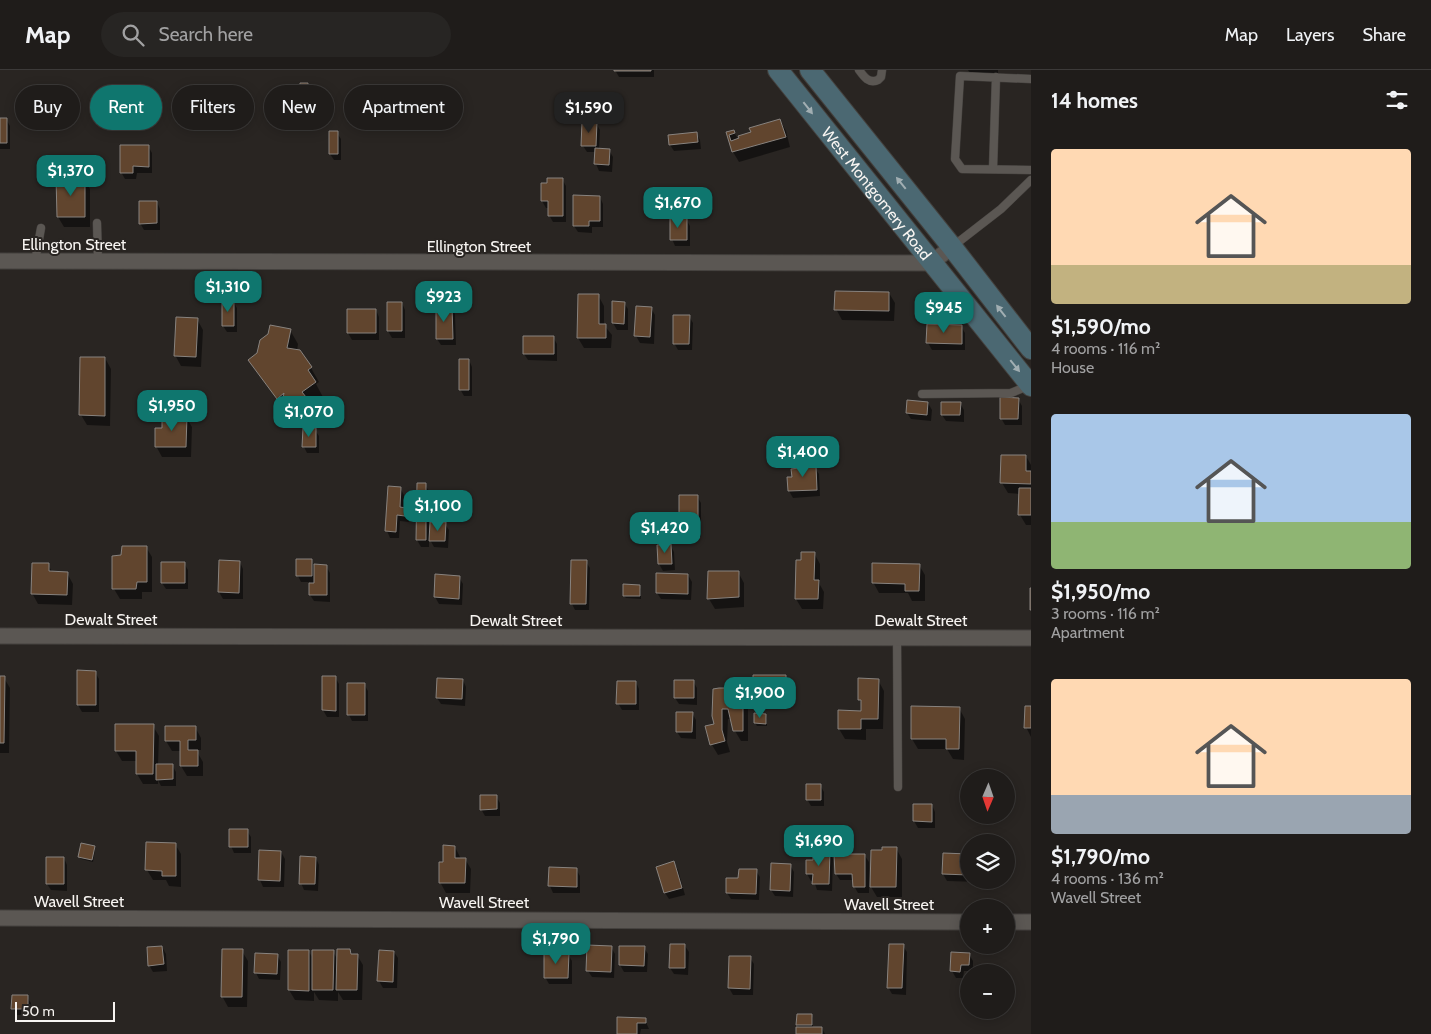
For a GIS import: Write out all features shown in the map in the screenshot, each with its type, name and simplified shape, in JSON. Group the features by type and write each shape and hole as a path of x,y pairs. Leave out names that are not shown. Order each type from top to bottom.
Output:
{"main road":[{"name":"West Montgomery Road","path":"778,70 1031,386"},
{"name":"West Montgomery Road","path":"810,70 1029,345"}],"street":[{"path":"931,263 952,247"},
{"name":"Ellington Street","path":"0,261 931,263"},
{"path":"999,346 1029,345"},
{"name":"Dewalt Street","path":"0,636 1031,638"},
{"name":"Wavell Street","path":"0,918 960,922"},
{"path":"1015,922 1031,922"}],"lane":[{"path":"859,70 866,80 872,82 881,77 882,70"},
{"path":"1031,79 960,76 955,159 962,169 1031,170"},
{"path":"992,169 996,78"},
{"path":"952,247 1001,209 1031,180"},
{"path":"97,223 98,262"},
{"path":"35,262 41,228"},
{"path":"922,394 1011,393 1031,386"},
{"path":"897,638 898,788"}],"building":[{"path":"651,70 651,71 614,71"},
{"path":"300,83 308,83 308,85 300,85"},
{"path":"0,118 7,118 7,143 0,143"},
{"path":"780,119 786,137 732,152 726,132 734,130 735,133 729,135 731,141 739,138 738,136 751,132 749,128"},
{"path":"582,122 597,122 596,146 581,146"},
{"path":"329,131 338,131 338,154 329,154"},
{"path":"697,132 698,142 669,145 668,135"},
{"path":"120,145 149,145 149,167 133,166 133,173 120,173"},
{"path":"595,148 610,149 609,165 594,164"},
{"path":"53,156 84,156 84,172 53,173"},
{"path":"56,177 85,177 85,217 57,217"},
{"path":"547,178 563,178 563,216 548,216 548,201 541,201 541,183 547,183"},
{"path":"573,195 600,196 600,221 589,221 589,226 573,226"},
{"path":"139,201 157,201 157,223 139,224"},
{"path":"670,218 687,218 687,240 670,240"},
{"path":"458,286 469,286 469,303 458,303"},
{"path":"835,291 889,292 889,311 834,310"},
{"path":"578,294 599,294 599,324 606,324 606,338 577,338"},
{"path":"222,300 234,300 234,326 222,326"},
{"path":"612,301 625,302 624,324 612,323"},
{"path":"387,302 402,302 402,331 387,331"},
{"path":"436,306 452,306 453,339 436,339"},
{"path":"636,306 652,307 650,337 634,336"},
{"path":"347,309 376,309 376,333 347,333"},
{"path":"673,315 690,315 689,344 673,344"},
{"path":"176,317 198,318 196,357 174,356"},
{"path":"927,324 962,325 962,344 926,343"},
{"path":"270,325 291,329 287,348 300,350 312,367 308,370 316,382 302,392 306,397 303,411 281,406 284,393 277,399 248,360 257,353 260,340 268,334"},
{"path":"523,336 554,336 554,354 523,354"},
{"path":"80,357 105,357 105,416 79,415"},
{"path":"459,359 469,359 469,390 459,390"},
{"path":"1000,397 1019,398 1018,419 1000,419"},
{"path":"907,400 928,402 927,415 906,413"},
{"path":"941,402 961,402 960,415 941,415"},
{"path":"162,415 187,416 186,447 155,447 155,428 162,428"},
{"path":"303,428 316,428 316,447 302,447"},
{"path":"1001,455 1026,455 1026,471 1031,471 1031,484 1000,483"},
{"path":"808,460 809,467 816,466 817,490 788,491 787,477 792,477 791,469 799,468 798,461"},
{"path":"417,483 426,483 426,540 416,540"},
{"path":"388,486 401,487 400,507 406,508 405,516 397,515 396,532 385,531"},
{"path":"1019,488 1031,488 1031,515 1018,515"},
{"path":"679,495 698,495 698,531 679,531"},
{"path":"430,522 446,522 445,541 429,541"},
{"path":"671,544 672,564 658,564 657,545"},
{"path":"122,546 147,546 147,582 137,582 136,589 112,589 112,556 121,555"},
{"path":"801,552 815,552 814,580 819,580 818,599 795,599 796,560 801,560"},
{"path":"296,559 312,559 312,576 296,576"},
{"path":"219,560 240,561 239,593 218,592"},
{"path":"571,560 587,560 586,604 570,604"},
{"path":"161,562 185,562 185,583 161,583"},
{"path":"32,563 49,563 49,571 68,572 67,595 31,594"},
{"path":"872,563 920,564 919,591 905,591 905,584 872,583"},
{"path":"314,564 327,565 327,595 309,595 309,583 314,583"},
{"path":"708,571 739,571 739,597 707,599"},
{"path":"656,573 688,574 688,594 656,593"},
{"path":"435,574 460,576 459,599 434,597"},
{"path":"623,584 640,585 640,596 623,596"},
{"path":"1031,588 1031,610 1030,610"},
{"path":"77,670 96,671 96,705 77,705"},
{"path":"753,675 786,675 786,696 753,696"},
{"path":"0,676 5,676 4,743 0,743"},
{"path":"322,676 336,676 336,711 322,710"},
{"path":"437,678 463,679 462,699 436,698"},
{"path":"858,678 879,679 878,719 861,719 861,729 838,729 838,710 861,711 861,700 858,700"},
{"path":"674,680 694,680 694,698 674,698"},
{"path":"617,681 636,681 636,704 616,704"},
{"path":"347,683 365,683 365,715 347,715"},
{"path":"743,688 743,731 733,731 728,709 722,709 722,730 725,741 710,745 705,726 714,724 712,716 713,689"},
{"path":"911,706 960,707 959,749 946,749 946,739 911,739"},
{"path":"1025,706 1031,706 1031,728 1024,728"},
{"path":"676,712 693,712 692,732 676,732"},
{"path":"754,713 766,714 766,724 754,723"},
{"path":"115,724 154,724 153,774 136,774 136,751 115,751"},
{"path":"165,726 196,726 196,740 188,740 188,750 198,750 198,766 180,766 180,741 165,741"},
{"path":"156,764 173,764 173,779 156,780"},
{"path":"806,784 821,784 821,800 806,800"},
{"path":"480,795 497,795 497,809 480,810"},
{"path":"913,804 932,804 932,822 913,821"},
{"path":"229,829 248,829 248,847 229,847"},
{"path":"146,842 176,843 176,876 162,876 162,871 145,870"},
{"path":"81,843 95,846 92,860 78,857"},
{"path":"443,845 455,846 455,858 466,858 465,883 439,883 439,862 443,862"},
{"path":"882,847 897,847 896,887 870,887 871,850 882,850"},
{"path":"259,850 281,851 280,881 258,880"},
{"path":"813,850 830,851 829,884 812,884 813,874 806,874 806,860 813,860"},
{"path":"943,853 960,854 960,875 942,874"},
{"path":"834,854 865,854 865,887 853,887 852,874 835,874"},
{"path":"300,856 316,857 315,884 299,884"},
{"path":"46,857 64,857 64,884 46,884"},
{"path":"674,861 682,888 664,893 656,867"},
{"path":"771,863 791,864 790,891 770,890"},
{"path":"549,867 577,868 577,887 548,886"},
{"path":"739,869 757,869 756,894 726,893 726,878 738,878"},
{"path":"670,944 685,944 685,968 669,968"},
{"path":"889,944 904,944 902,988 887,988"},
{"path":"587,945 612,946 611,972 586,971"},
{"path":"162,946 164,964 148,966 147,947"},
{"path":"619,946 645,946 644,966 619,965"},
{"path":"222,949 243,949 242,997 221,997"},
{"path":"337,949 350,949 351,954 358,954 357,990 336,990"},
{"path":"288,950 309,950 309,991 288,990"},
{"path":"312,950 334,950 333,990 312,990"},
{"path":"379,950 394,951 393,982 377,981"},
{"path":"544,952 569,953 568,978 544,978"},
{"path":"951,952 970,954 969,964 960,964 960,972 950,971"},
{"path":"255,953 278,954 277,974 254,973"},
{"path":"729,956 751,956 750,989 728,988"},
{"path":"12,995 28,995 28,1009 11,1009"},
{"path":"797,1014 812,1014 812,1025 796,1025"},
{"path":"617,1017 646,1018 646,1023 637,1023 637,1034 617,1034"},
{"path":"796,1027 822,1027 822,1034 796,1034"}]}
